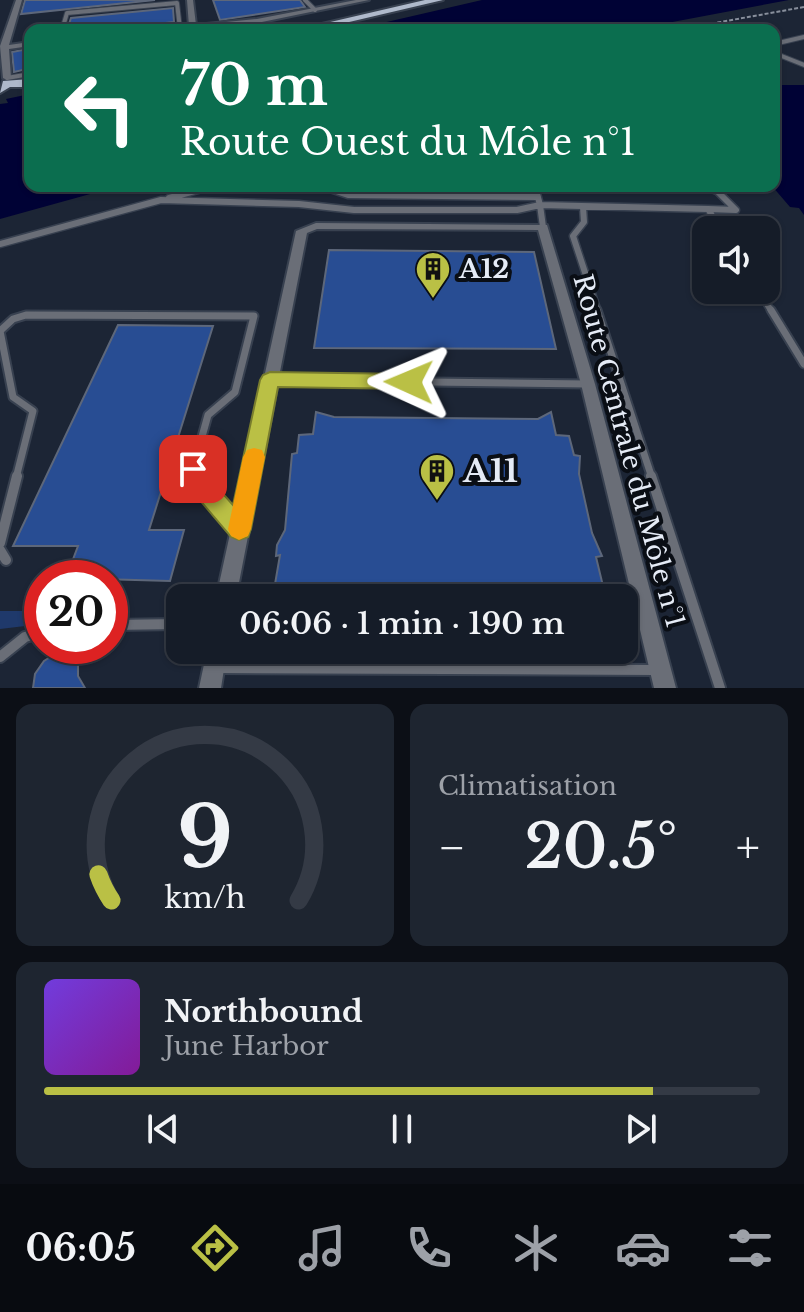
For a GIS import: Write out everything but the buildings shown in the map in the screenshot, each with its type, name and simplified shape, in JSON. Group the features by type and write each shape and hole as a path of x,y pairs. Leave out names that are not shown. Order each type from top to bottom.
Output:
{"main road":[{"path":"337,24 438,0"},
{"path":"338,24 454,0"},
{"path":"3,88 24,86"}],"street":[{"path":"3,88 3,48 19,0"},
{"path":"190,0 193,24"},
{"path":"230,24 315,10 332,3 366,0"},
{"path":"3,48 24,45"},
{"path":"229,584 300,233 316,226 543,227"},
{"name":"Route Centrale du Môle n°1","path":"543,227 588,384 665,688"}],"lane":[{"path":"305,0 315,10"},
{"path":"64,24 67,13 177,3 180,24"},
{"path":"780,43 804,37"},
{"path":"780,55 804,65"},
{"path":"3,88 24,77"},
{"path":"0,244 191,192"},
{"path":"339,192 348,195 538,197"},
{"path":"537,192 543,227"},
{"path":"161,200 299,204 354,210 517,210 540,205 736,210 718,192"},
{"path":"583,207 584,222 573,236 720,688"},
{"path":"708,209 712,216"},
{"path":"767,304 804,364"},
{"path":"0,543 33,411 13,397 0,331 13,319 26,315 254,316 235,392 208,415 193,469 201,485 239,529"},
{"path":"270,380 588,384"},
{"path":"0,550 6,560"},
{"path":"128,625 166,624"},
{"path":"0,657 24,638"},
{"path":"214,669 660,670"}],"path":[{"path":"709,24 804,7"}],"shaded area":[{"path":"482,0 789,0 662,24 378,24"},
{"path":"780,85 804,85 804,215 799,208 790,207 777,192 780,192"},
{"path":"24,95 24,192 97,192 0,219 0,104 8,103 6,99"},
{"path":"0,611 24,611 24,626 0,629"}],"slow traffic":[{"path":"239,529 254,457"}],"place":[{"name":"A12","path":"433,300"},
{"name":"A11","path":"437,502"}],"route":[{"path":"193,469 201,485 239,529 270,380 409,382"}]}
